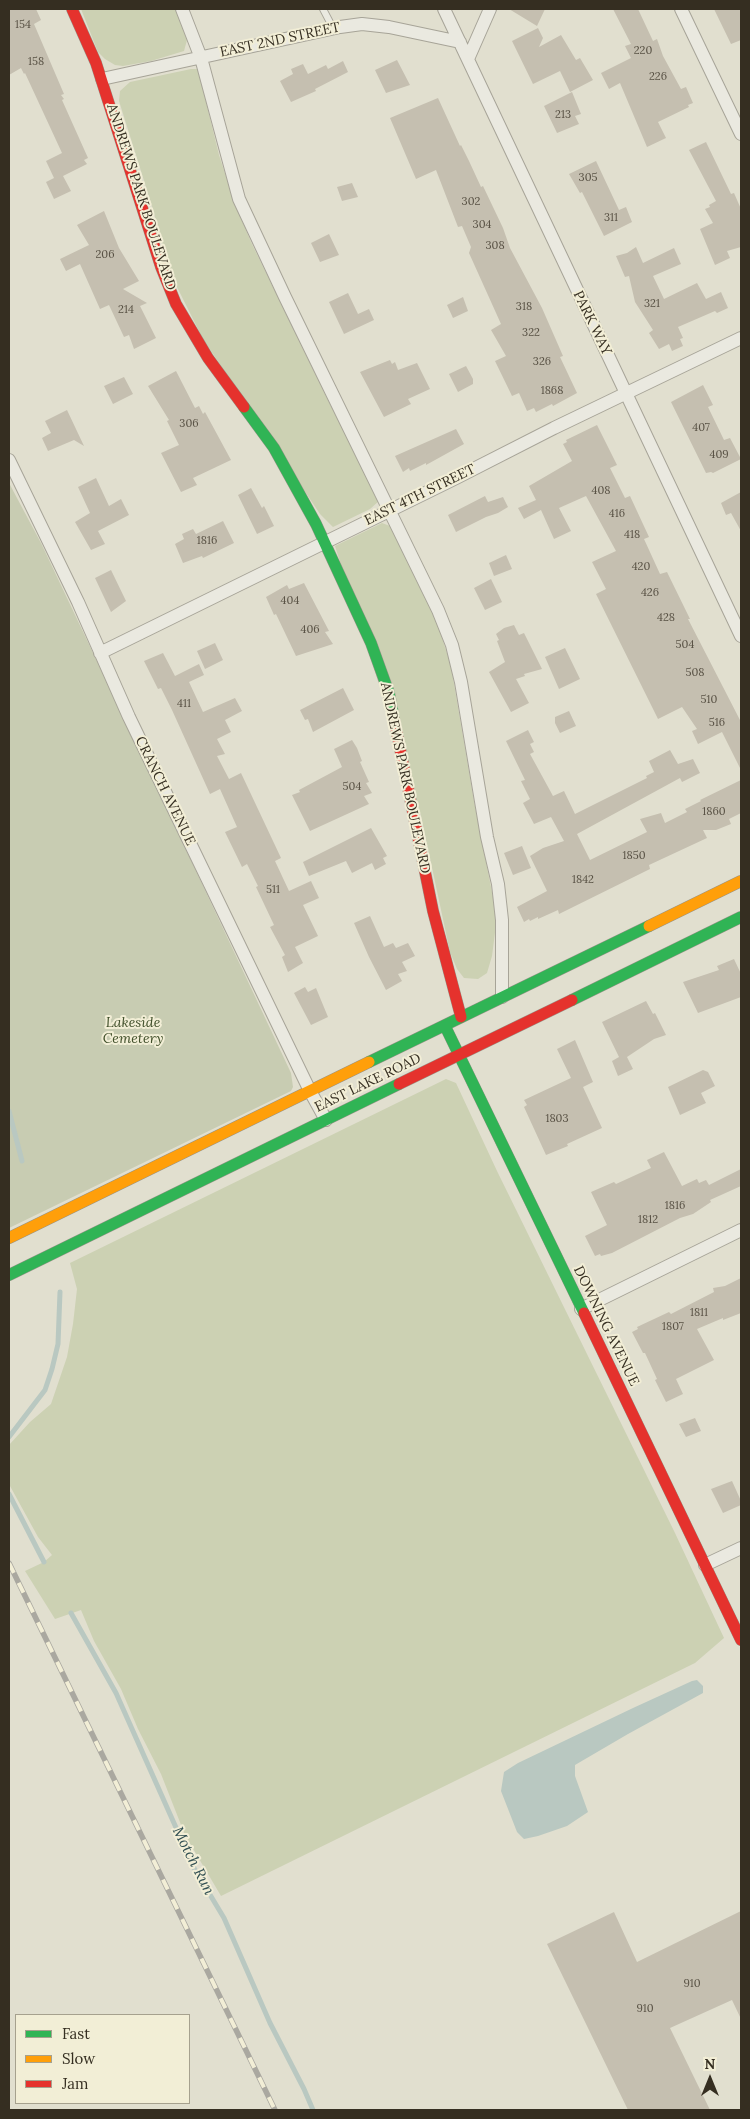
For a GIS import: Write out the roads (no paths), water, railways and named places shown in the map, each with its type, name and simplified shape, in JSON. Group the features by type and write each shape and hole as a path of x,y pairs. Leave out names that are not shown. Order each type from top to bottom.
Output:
{"street":[{"name":"ANDREWS PARK BOULEVARD","path":"72,9 102,79 125,147 161,267 176,304 208,358 251,414 274,448 323,541 371,643 389,693 433,911 461,1018"},
{"path":"182,9 201,58 239,199 438,610 452,645 461,682 487,837 498,884 502,920 502,998"},
{"name":"PARK WAY","path":"444,9 741,636"},
{"path":"468,59 490,9"},
{"path":"681,9 741,134"},
{"name":"EAST 2ND STREET","path":"102,79 333,28 362,24 389,26 460,42"},
{"name":"EAST 4TH STREET","path":"100,652 323,541 741,338"},
{"name":"CRANCH AVENUE","path":"9,460 310,1091 326,1120"},
{"name":"EAST LAKE ROAD","path":"9,1238 741,881"},
{"name":"EAST LAKE ROAD","path":"9,1275 741,917"},
{"name":"DOWNING AVENUE","path":"444,1026 741,1640"},
{"path":"581,1309 741,1230"},
{"path":"705,1565 741,1548"}],"lane":[{"path":"323,9 333,28"}],"waterway":[{"name":"Motch Run","path":"9,1111 22,1161"},
{"name":"Motch Run","path":"9,1437 45,1390 58,1344 60,1292"},
{"name":"Motch Run","path":"9,1494 44,1562"},
{"name":"Motch Run","path":"71,1613 116,1693 194,1868 224,1918 270,2023 313,2110"}],"railway":[{"path":"9,1563 275,2110"}],"park label":[{"name":"Lakeside Cemetery","path":"133,1032"}]}
